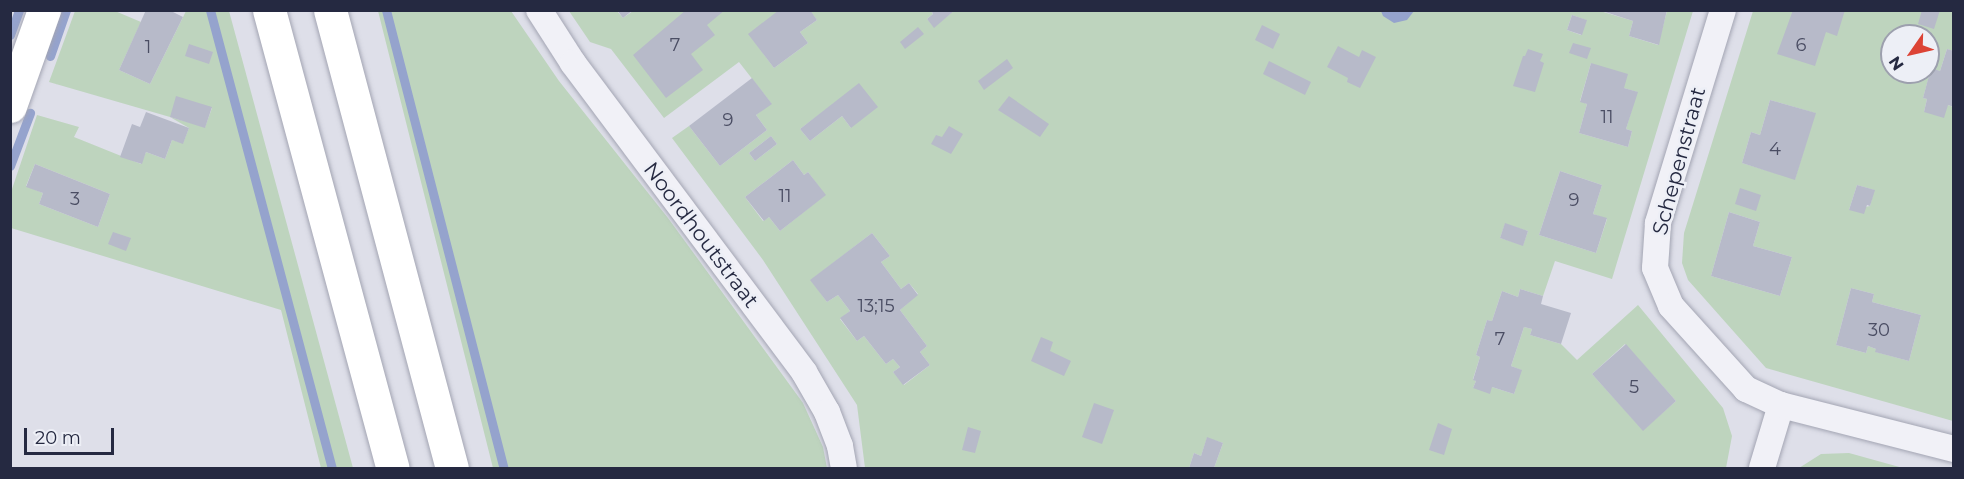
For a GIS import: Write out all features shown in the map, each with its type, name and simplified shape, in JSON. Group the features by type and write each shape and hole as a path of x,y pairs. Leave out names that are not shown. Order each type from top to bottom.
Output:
{"main road":[{"path":"10,106 44,10"},
{"path":"269,10 393,468"},
{"path":"330,10 452,468"}],"street":[{"name":"Noordhoutstraat","path":"539,10 573,63 804,372 828,412 840,446 844,468"},
{"name":"Schepenstraat","path":"1723,10 1658,223 1655,268 1671,306 1746,389 1781,405 1953,449"},
{"path":"1762,468 1781,405"}],"green space":[{"path":"955,10 1597,10 1633,21 1629,36 1658,45 1667,11 1693,11 1612,279 1555,261 1543,296 1520,289 1518,297 1502,291 1492,321 1487,320 1476,355 1480,357 1473,379 1476,381 1473,388 1492,387 1514,394 1521,370 1511,366 1524,327 1532,329 1530,335 1561,344 1577,360 1638,305 1723,408 1732,436 1726,468 1214,468 1223,443 1207,438 1201,456 1194,453 1189,468 865,468 857,405 763,260 672,138 689,126 720,166 767,130 756,115 771,103 739,62 664,118 611,49 590,42 569,11 617,11 623,18 633,11 779,11 749,34 774,68 808,43 800,32 817,20 810,11 931,11 933,14 927,19 934,27","holes":["1572,15 1586,20 1581,35 1567,30","1591,63 1624,88 1637,92 1626,129 1632,131 1628,147 1579,133 1587,104 1580,101","860,84 851,128 842,116 810,141 800,129","771,136 777,144 755,161 749,153","793,160 804,175 808,172 825,195 780,231 769,217 763,221 745,197","1560,171 1602,185 1593,214 1607,219 1596,253 1539,235","1505,224 1528,231 1523,245 1500,238","872,233 890,256 881,262 901,289 909,283 918,294 900,310 927,346 920,352 930,365 904,385 893,372 900,367 893,359 886,364 864,336 857,341 840,319 850,311 838,295 827,302 811,280","1625,344 1676,401 1643,430 1592,374"]},
{"path":"75,11 115,11 141,22 119,70 150,84 186,11 229,11 353,468 321,468 281,310 11,228 11,192 37,115 79,127 74,137 141,164 146,152 165,159 172,140 183,143 189,128 170,117 49,82","holes":["212,108 205,127 170,117","35,164 110,194 98,227 39,204 43,193 26,186"]},
{"path":"378,11 511,11 559,81 668,218 803,403 823,447 827,468 493,468"},
{"path":"1753,11 1953,11 1953,51 1947,49 1940,71 1940,24 1880,24 1880,84 1927,84 1923,98 1927,99 1924,112 1948,105 1953,107 1953,421 1766,368 1688,280 1682,263 1684,233","holes":["1770,100 1815,113 1795,179 1742,163 1751,132 1760,135","1857,185 1874,190 1870,206 1849,210","1729,212 1760,222 1753,246 1792,257 1780,296 1711,276","1851,288 1874,294 1872,302 1921,315 1909,361 1876,352 1876,349 1868,346 1866,353 1836,345"]},
{"path":"1849,453 1903,468 1799,468 1821,454"}],"water":[{"path":"1381,11 1414,11 1407,20 1394,23 1383,16"}],"building":[{"path":"146,10 169,10 183,17 150,84 119,70"},
{"path":"617,10 633,10 623,18"},
{"path":"686,10 725,10 707,25 715,35 691,54 703,70 666,98 633,55"},
{"path":"779,10 810,10 817,20 800,32 808,43 774,68 748,34"},
{"path":"931,10 955,10 934,28 927,19 933,14"},
{"path":"1599,10 1667,10 1659,45 1629,36 1633,21"},
{"path":"1793,10 1845,10 1837,36 1826,32 1815,66 1777,54"},
{"path":"1922,10 1940,10 1936,24 1918,24"},
{"path":"1572,15 1587,20 1582,35 1567,30"},
{"path":"1262,25 1280,34 1273,49 1255,40"},
{"path":"918,27 924,34 905,49 900,42"},
{"path":"1573,43 1591,48 1587,59 1569,53"},
{"path":"189,44 213,52 209,64 185,56"},
{"path":"1338,46 1359,57 1362,50 1376,57 1360,88 1347,82 1348,78 1327,67"},
{"path":"1528,49 1543,54 1540,61 1544,63 1535,92 1513,86 1523,56"},
{"path":"1947,49 1954,51 1954,107 1948,105 1944,118 1924,112 1927,99 1923,98 1927,84 1940,84 1940,71"},
{"path":"1007,59 1013,68 984,90 978,81"},
{"path":"1269,61 1311,82 1305,95 1263,74"},
{"path":"1591,63 1628,74 1624,88 1638,92 1626,129 1632,131 1628,147 1579,133 1587,104 1580,102"},
{"path":"752,78 772,104 756,115 767,130 720,166 689,126"},
{"path":"859,83 878,107 851,128 842,116 810,141 800,129"},
{"path":"176,96 212,107 205,128 170,117"},
{"path":"1009,96 1049,124 1040,137 998,110"},
{"path":"1770,100 1816,113 1795,180 1742,163 1751,132 1760,135"},
{"path":"146,112 189,128 183,144 172,140 165,159 146,152 142,164 120,157 132,124 140,127"},
{"path":"949,126 963,134 951,154 931,144 936,135 942,137"},
{"path":"771,136 777,144 755,161 749,153"},
{"path":"793,160 804,175 808,172 826,195 780,231 769,217 764,221 745,197"},
{"path":"35,164 110,194 98,227 39,204 43,193 26,187"},
{"path":"1560,171 1602,185 1593,214 1607,218 1596,253 1539,235"},
{"path":"1857,185 1875,190 1870,206 1867,205 1864,214 1849,210"},
{"path":"1740,188 1761,195 1756,211 1735,204"},
{"path":"1729,212 1760,222 1753,246 1792,257 1780,296 1711,276"},
{"path":"1505,223 1528,231 1523,246 1500,238"},
{"path":"113,232 131,238 126,251 108,244"},
{"path":"872,233 890,256 881,262 901,289 909,283 918,295 900,310 927,346 920,352 930,365 903,385 893,372 900,367 893,359 886,364 864,336 857,341 840,318 850,311 838,295 827,302 810,280"},
{"path":"1851,288 1874,294 1872,302 1921,315 1909,361 1875,352 1876,349 1868,346 1866,353 1836,345"},
{"path":"1520,289 1543,296 1541,304 1571,313 1561,344 1530,335 1532,329 1524,327 1511,366 1522,370 1514,394 1492,387 1490,394 1473,388 1480,357 1476,355 1487,320 1492,321 1502,291 1518,297"},
{"path":"1041,337 1053,342 1050,351 1071,361 1064,376 1031,361"},
{"path":"1626,344 1676,401 1643,431 1592,374"},
{"path":"1094,403 1114,410 1102,444 1082,437"},
{"path":"1438,423 1452,429 1444,455 1429,450"},
{"path":"968,427 981,431 975,453 962,450"},
{"path":"1207,437 1223,443 1214,468 1189,468 1194,453 1201,456"}],"waterway":[{"path":"10,35 19,10"},
{"path":"50,56 66,10"},
{"path":"210,10 332,468"},
{"path":"386,10 504,468"},
{"path":"10,166 30,113"}]}
